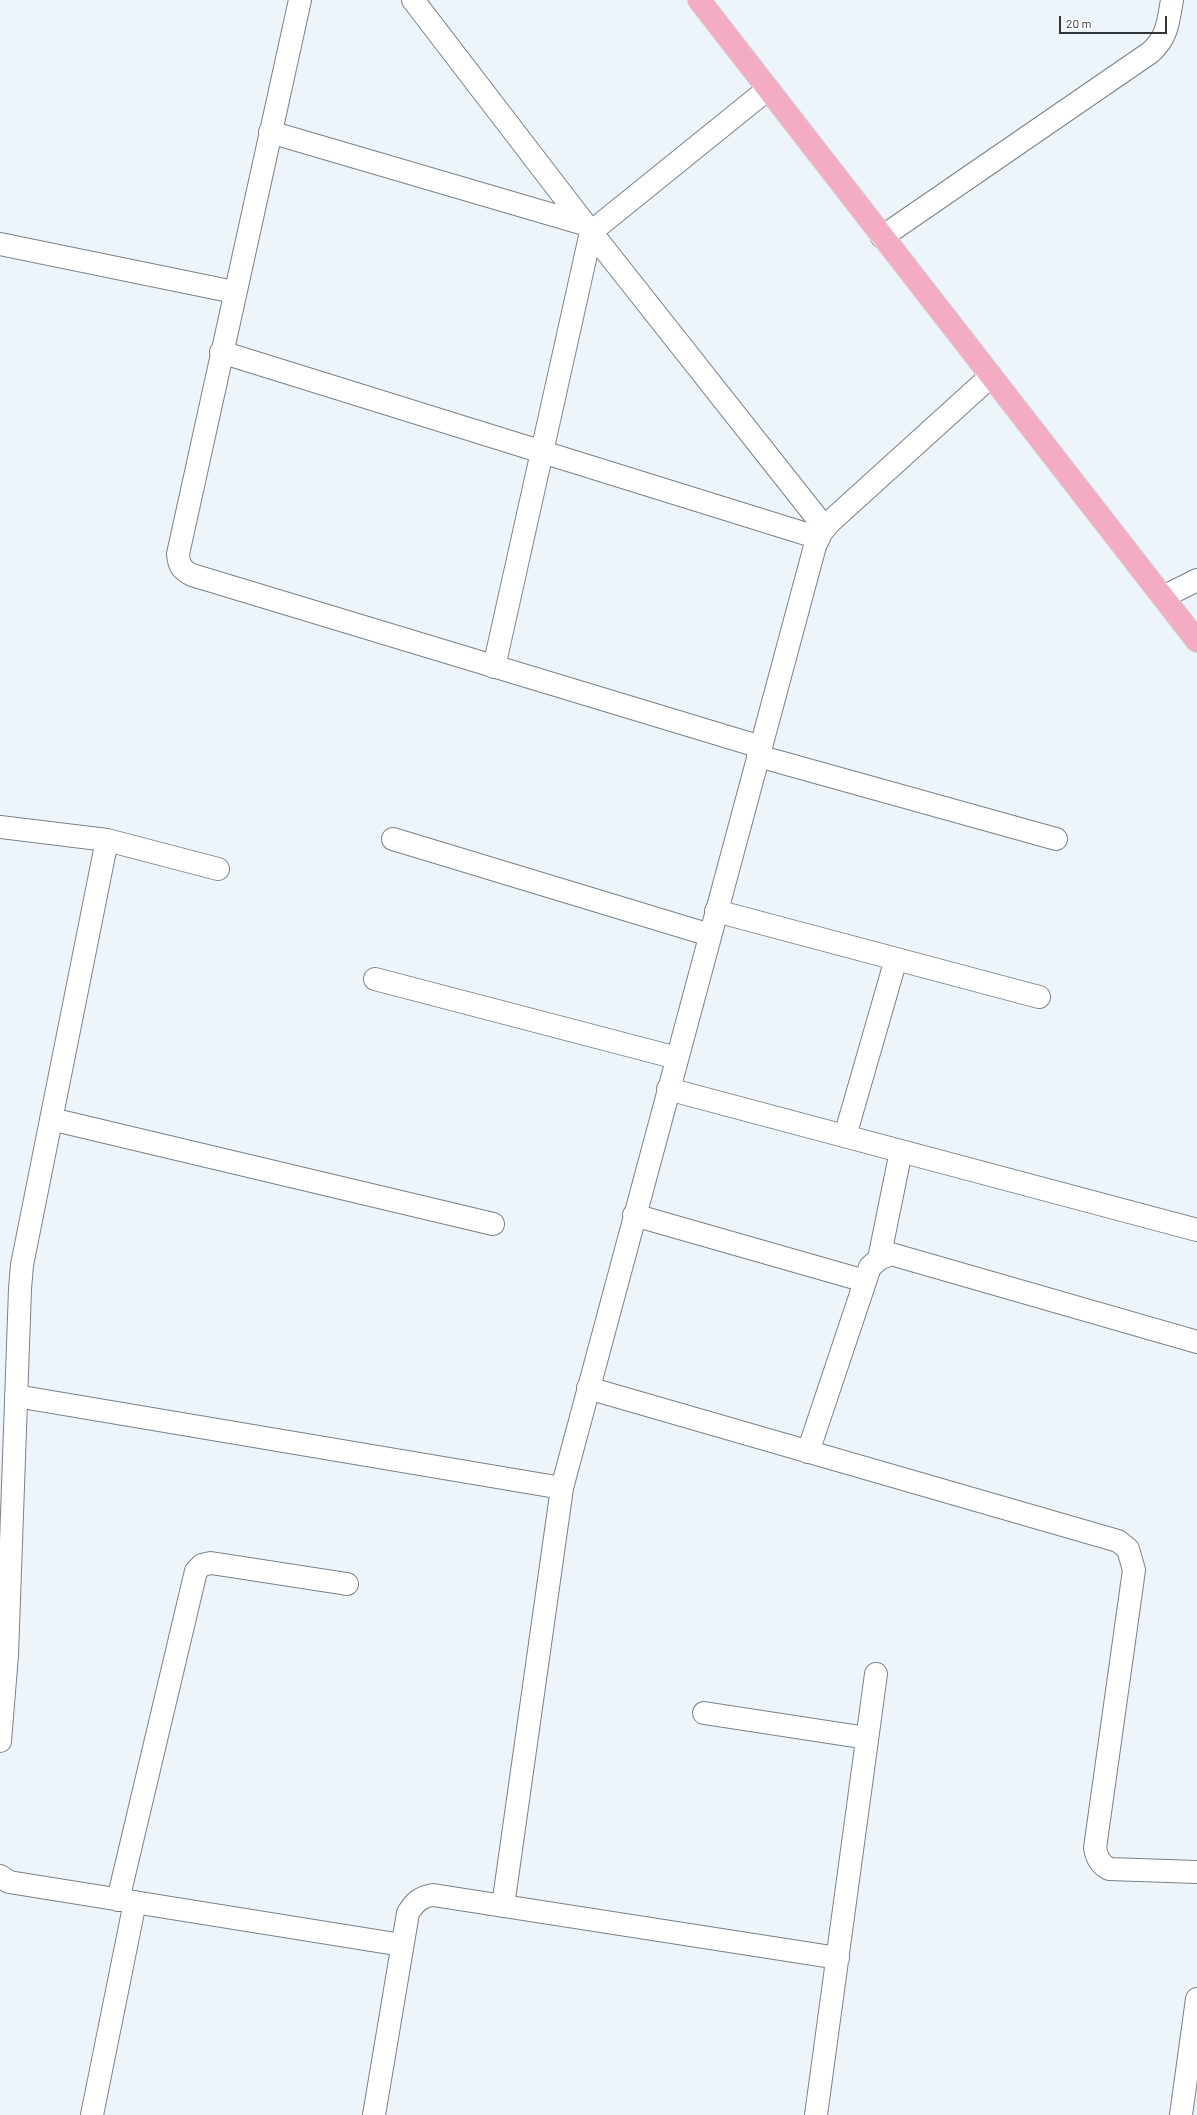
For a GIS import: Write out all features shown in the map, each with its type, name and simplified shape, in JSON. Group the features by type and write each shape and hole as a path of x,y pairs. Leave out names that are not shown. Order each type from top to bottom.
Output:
{"main road":[{"path":"699,0 1197,641"}],"street":[{"path":"300,0 234,292 178,554 178,564 184,571 494,666 760,752 1056,839"},
{"path":"413,0 822,533"},
{"path":"882,237 1151,52 1161,42 1167,30 1172,0"},
{"path":"494,666 542,452 587,228 768,89"},
{"path":"270,132 587,228"},
{"path":"0,244 234,292"},
{"path":"221,352 542,452 822,533"},
{"path":"503,1906 562,1488 716,911 822,533 991,376"},
{"path":"1163,597 1197,580"},
{"path":"0,827 107,840 218,869"},
{"path":"393,839 710,935"},
{"path":"0,1742 7,1655 7,1479 16,1396 22,1265 107,840"},
{"path":"716,911 1039,997"},
{"path":"845,1136 896,959"},
{"path":"374,979 677,1058"},
{"path":"668,1089 1197,1230"},
{"path":"51,1120 493,1224"},
{"path":"879,1259 901,1151"},
{"path":"634,1215 866,1282"},
{"path":"808,1452 870,1267 879,1259 891,1254 1197,1342"},
{"path":"588,1388 1118,1541 1128,1549 1134,1570 1095,1848 1097,1858 1102,1865 1109,1869 1197,1872"},
{"path":"16,1396 562,1488"},
{"path":"92,2115 127,1901 196,1571 202,1565 211,1563 347,1584"},
{"path":"816,2115 876,1674"},
{"path":"704,1713 867,1738"},
{"path":"0,1876 9,1882 402,1945"},
{"path":"374,2115 408,1913 414,1904 423,1897 434,1895 838,1958"},
{"path":"1181,2115 1190,2093 1197,1999"}]}
